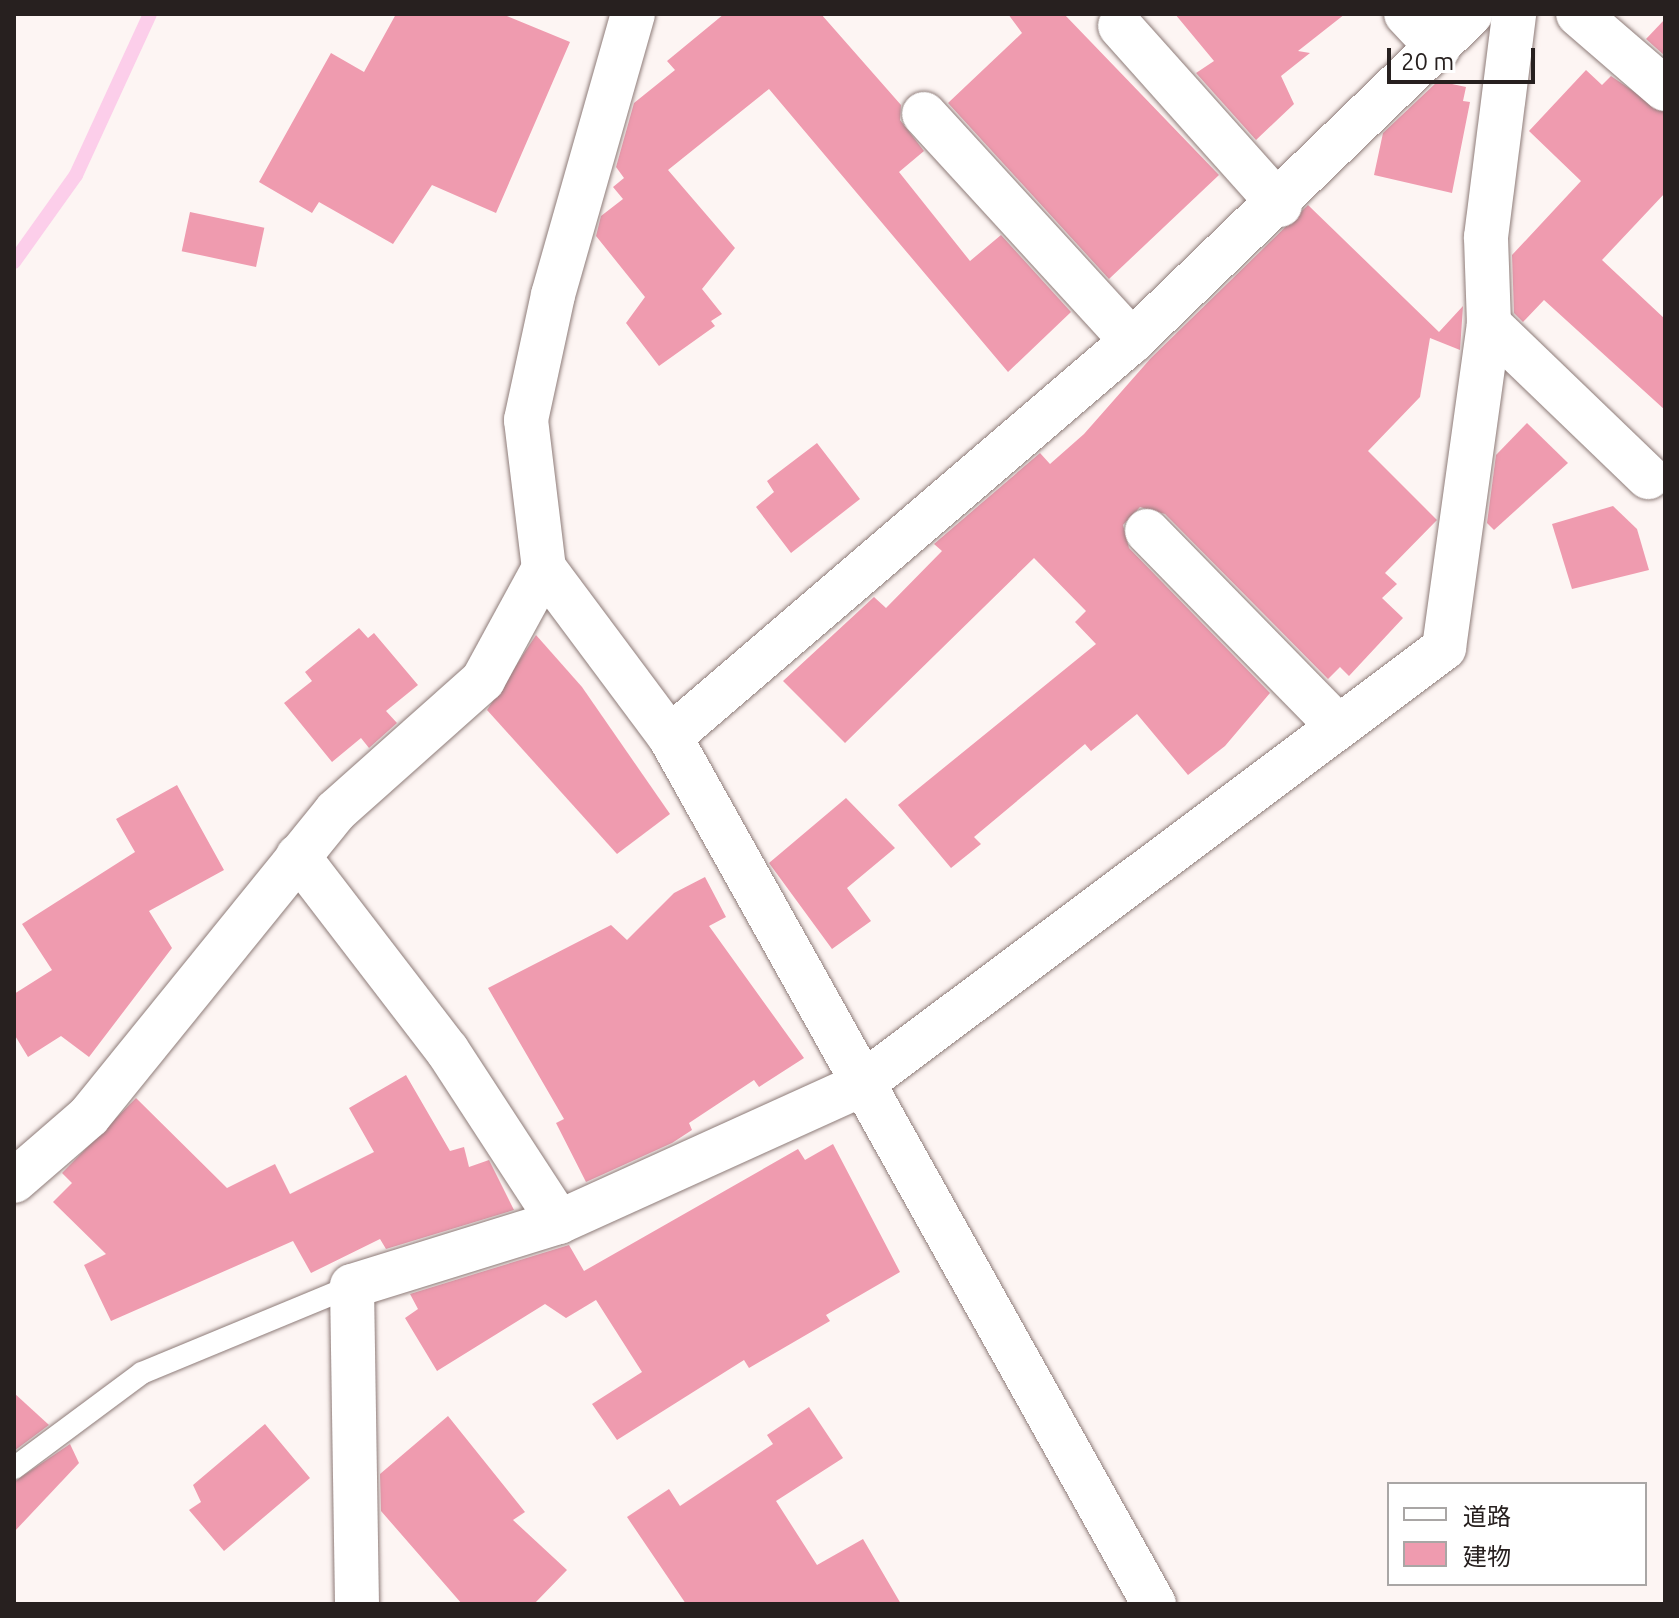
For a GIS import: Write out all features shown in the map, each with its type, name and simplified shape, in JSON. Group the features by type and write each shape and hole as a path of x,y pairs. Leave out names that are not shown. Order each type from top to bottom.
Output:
{"street":[{"path":"633,14 553,295 526,420 544,568 670,737 859,1086 1154,1604"},
{"path":"1406,14 1438,48"},
{"path":"670,737 1132,341 1280,205 1471,14"},
{"path":"357,1604 352,1286 559,1222 859,1086 1444,648 1489,324 1486,237 1514,14"},
{"path":"1578,14 1665,89"},
{"path":"1120,26 1280,205"},
{"path":"924,114 1132,341"},
{"path":"1489,324 1648,477"},
{"path":"1147,531 1338,726"},
{"path":"14,1181 89,1116 336,811 483,680 544,568"},
{"path":"298,856 447,1050 559,1222"}],"lane":[{"path":"14,1468 142,1373 352,1286"}],"building":[{"path":"396,14 502,14 570,42 496,213 432,185 393,244 319,202 312,213 259,182 331,53 364,72"},
{"path":"724,14 821,14 901,105 900,120 924,151 899,172 970,261 1001,235 1071,312 1008,372 769,89 668,170 735,248 702,289 722,314 711,321 715,326 659,366 626,323 645,297 596,236 601,216 623,199 613,187 624,178 616,167 634,103 675,70 667,61"},
{"path":"1008,14 1064,14 1219,175 1109,279 948,103 1022,33"},
{"path":"1175,14 1345,14 1298,51 1310,53 1281,76 1294,104 1256,140 1196,73 1214,61"},
{"path":"1665,19 1665,56 1646,39"},
{"path":"1586,70 1602,85 1611,76 1665,113 1665,193 1602,260 1665,319 1665,410 1544,300 1523,322 1514,313 1512,255 1581,181 1529,131"},
{"path":"1438,81 1466,87 1463,101 1470,102 1452,193 1374,175 1383,133"},
{"path":"1308,205 1439,332 1463,306 1460,350 1430,338 1420,397 1368,451 1437,520 1385,573 1397,584 1382,598 1403,618 1349,676 1340,667 1328,679 1165,514 1140,507 1123,525 1129,548 1270,693 1225,746 1188,775 1137,714 1091,751 1085,744 974,837 981,844 951,868 898,805 1096,644 1075,622 1086,611 1034,558 845,743 783,681 874,597 886,608 942,551 934,544 1040,453 1050,464 1084,434 1151,358"},
{"path":"190,212 264,228 256,267 182,251"},
{"path":"1527,423 1568,463 1494,530 1487,523 1496,455"},
{"path":"817,443 860,499 791,553 756,507 774,492 767,481"},
{"path":"1613,506 1637,529 1649,570 1572,589 1552,524"},
{"path":"359,628 368,638 374,633 418,685 386,711 397,723 369,748 361,738 332,762 284,703 312,681 305,672"},
{"path":"536,635 582,687 670,814 617,854 487,710"},
{"path":"177,785 224,870 149,911 172,948 89,1057 61,1036 28,1057 14,1034 14,994 52,970 22,924 135,852 116,819"},
{"path":"846,798 895,848 847,888 871,921 832,949 769,863"},
{"path":"705,877 726,917 709,926 804,1058 759,1087 754,1080 689,1123 692,1130 672,1143 586,1182 556,1123 564,1119 488,988 611,925 627,940 674,893"},
{"path":"406,1075 450,1151 464,1147 469,1167 489,1160 514,1210 386,1249 380,1239 311,1273 293,1241 111,1321 84,1265 106,1254 53,1202 72,1183 62,1173 136,1098 227,1188 275,1164 290,1194 374,1152 349,1108"},
{"path":"833,1144 900,1272 826,1315 830,1321 749,1368 744,1360 617,1440 592,1404 642,1372 596,1300 566,1318 545,1304 437,1371 405,1318 418,1309 410,1294 569,1245 584,1271 798,1149 805,1160"},
{"path":"14,1393 49,1425 14,1451"},
{"path":"809,1407 843,1458 776,1501 817,1565 863,1539 901,1604 686,1604 627,1517 669,1489 680,1506 773,1444 767,1435"},
{"path":"448,1416 525,1512 513,1520 567,1570 534,1604 462,1604 381,1511 380,1474"},
{"path":"265,1424 310,1478 224,1551 189,1510 201,1502 193,1485"},
{"path":"70,1444 79,1463 14,1532 14,1482"}],"waterway":[{"path":"14,262 76,175 150,14"}]}
